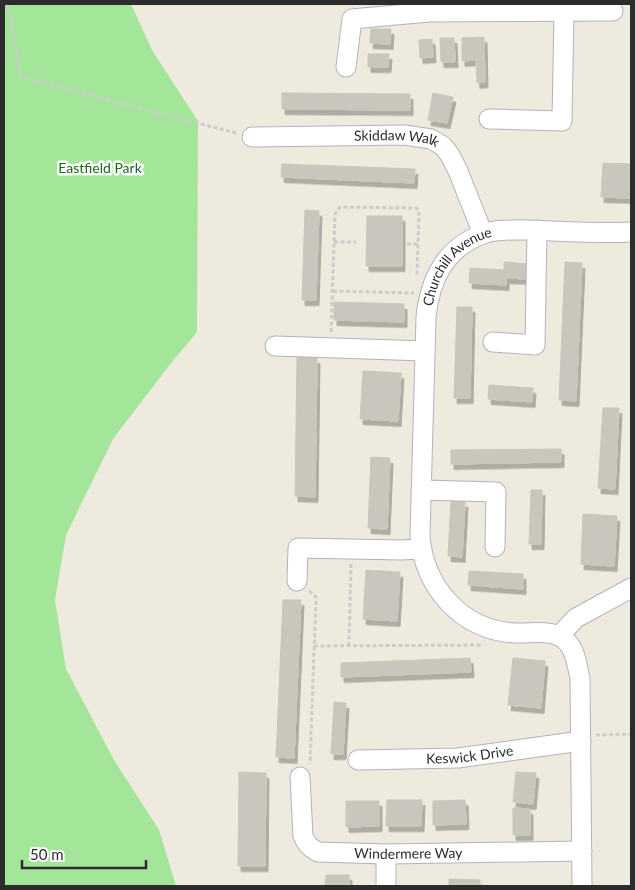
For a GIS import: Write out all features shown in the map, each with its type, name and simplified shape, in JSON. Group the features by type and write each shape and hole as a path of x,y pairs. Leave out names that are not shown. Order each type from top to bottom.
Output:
{"street":[{"path":"346,67 352,20 428,12 500,8 564,12 613,11"},
{"path":"489,119 562,121 564,12"},
{"name":"Skiddaw Walk","path":"252,137 405,135 431,139 443,146 450,155 484,234"},
{"name":"Churchill Avenue","path":"559,636 499,631 464,617 452,607 434,585 423,560 421,549 421,490 428,299 433,281 440,268 460,246 484,234 511,230 631,232"},
{"path":"493,342 535,345 537,230"},
{"path":"275,346 425,350"},
{"path":"421,490 496,492 495,548"},
{"path":"297,582 298,548 421,549"},
{"path":"582,886 580,678 573,651 567,641 559,636 576,618 631,588"},
{"name":"Keswick Drive","path":"358,760 458,758 581,738"},
{"name":"Windermere Way","path":"300,776 303,836 306,843 318,852 386,854 582,850"},
{"path":"386,854 386,886"}],"path":[{"path":"8,4 21,77 252,137"},
{"path":"330,348 335,214 340,207 416,208 419,214 416,283"},
{"path":"334,242 356,242"},
{"path":"407,244 418,244"},
{"path":"332,291 416,293"},
{"path":"349,646 352,549"},
{"path":"297,582 316,597 310,764 300,776"},
{"path":"314,646 487,645"},
{"path":"581,738 631,734"}],"green space":[{"name":"Eastfield Park","path":"4,4 131,4 153,52 198,121 197,332 113,439 66,535 55,600 66,669 114,760 159,830 176,886 4,886"}],"building":[{"path":"371,29 391,29 390,44 370,43"},
{"path":"484,37 485,82 477,83 476,60 462,61 462,38"},
{"path":"440,38 454,38 455,62 441,62"},
{"path":"432,39 433,57 420,58 419,40"},
{"path":"368,54 389,54 388,67 368,67"},
{"path":"282,93 410,94 410,110 282,109"},
{"path":"433,93 453,97 447,123 428,120"},
{"path":"603,163 631,164 631,198 601,197"},
{"path":"282,164 415,169 414,183 281,177"},
{"path":"305,210 319,211 316,300 302,300"},
{"path":"367,216 402,216 402,266 366,266"},
{"path":"504,262 529,264 528,279 506,278 506,285 469,283 470,268 504,270"},
{"path":"565,262 582,263 576,401 559,400"},
{"path":"334,302 404,304 404,322 334,320"},
{"path":"457,307 472,307 470,398 454,398"},
{"path":"297,357 317,358 315,497 295,496"},
{"path":"363,371 401,373 398,421 360,419"},
{"path":"489,385 533,388 532,402 488,399"},
{"path":"603,408 619,408 615,489 598,488"},
{"path":"561,449 561,462 451,464 451,450"},
{"path":"371,457 390,458 387,529 368,528"},
{"path":"531,490 542,490 541,544 529,544"},
{"path":"451,501 465,502 462,557 448,556"},
{"path":"583,514 617,516 614,566 581,564"},
{"path":"366,570 400,572 397,621 363,619"},
{"path":"469,571 523,574 523,589 468,585"},
{"path":"283,600 301,600 294,758 276,757"},
{"path":"470,658 471,672 341,677 341,663"},
{"path":"513,658 545,661 541,708 508,705"},
{"path":"334,702 346,703 343,754 331,754"},
{"path":"239,772 266,773 265,866 238,866"},
{"path":"516,772 536,773 533,804 513,802"},
{"path":"387,800 422,800 421,826 386,826"},
{"path":"465,800 466,824 433,825 433,801"},
{"path":"346,801 379,801 379,826 346,827"},
{"path":"513,808 530,809 530,835 513,835"},
{"path":"326,875 349,875 349,886 325,886"},
{"path":"449,879 480,880 480,886 449,886"}]}
